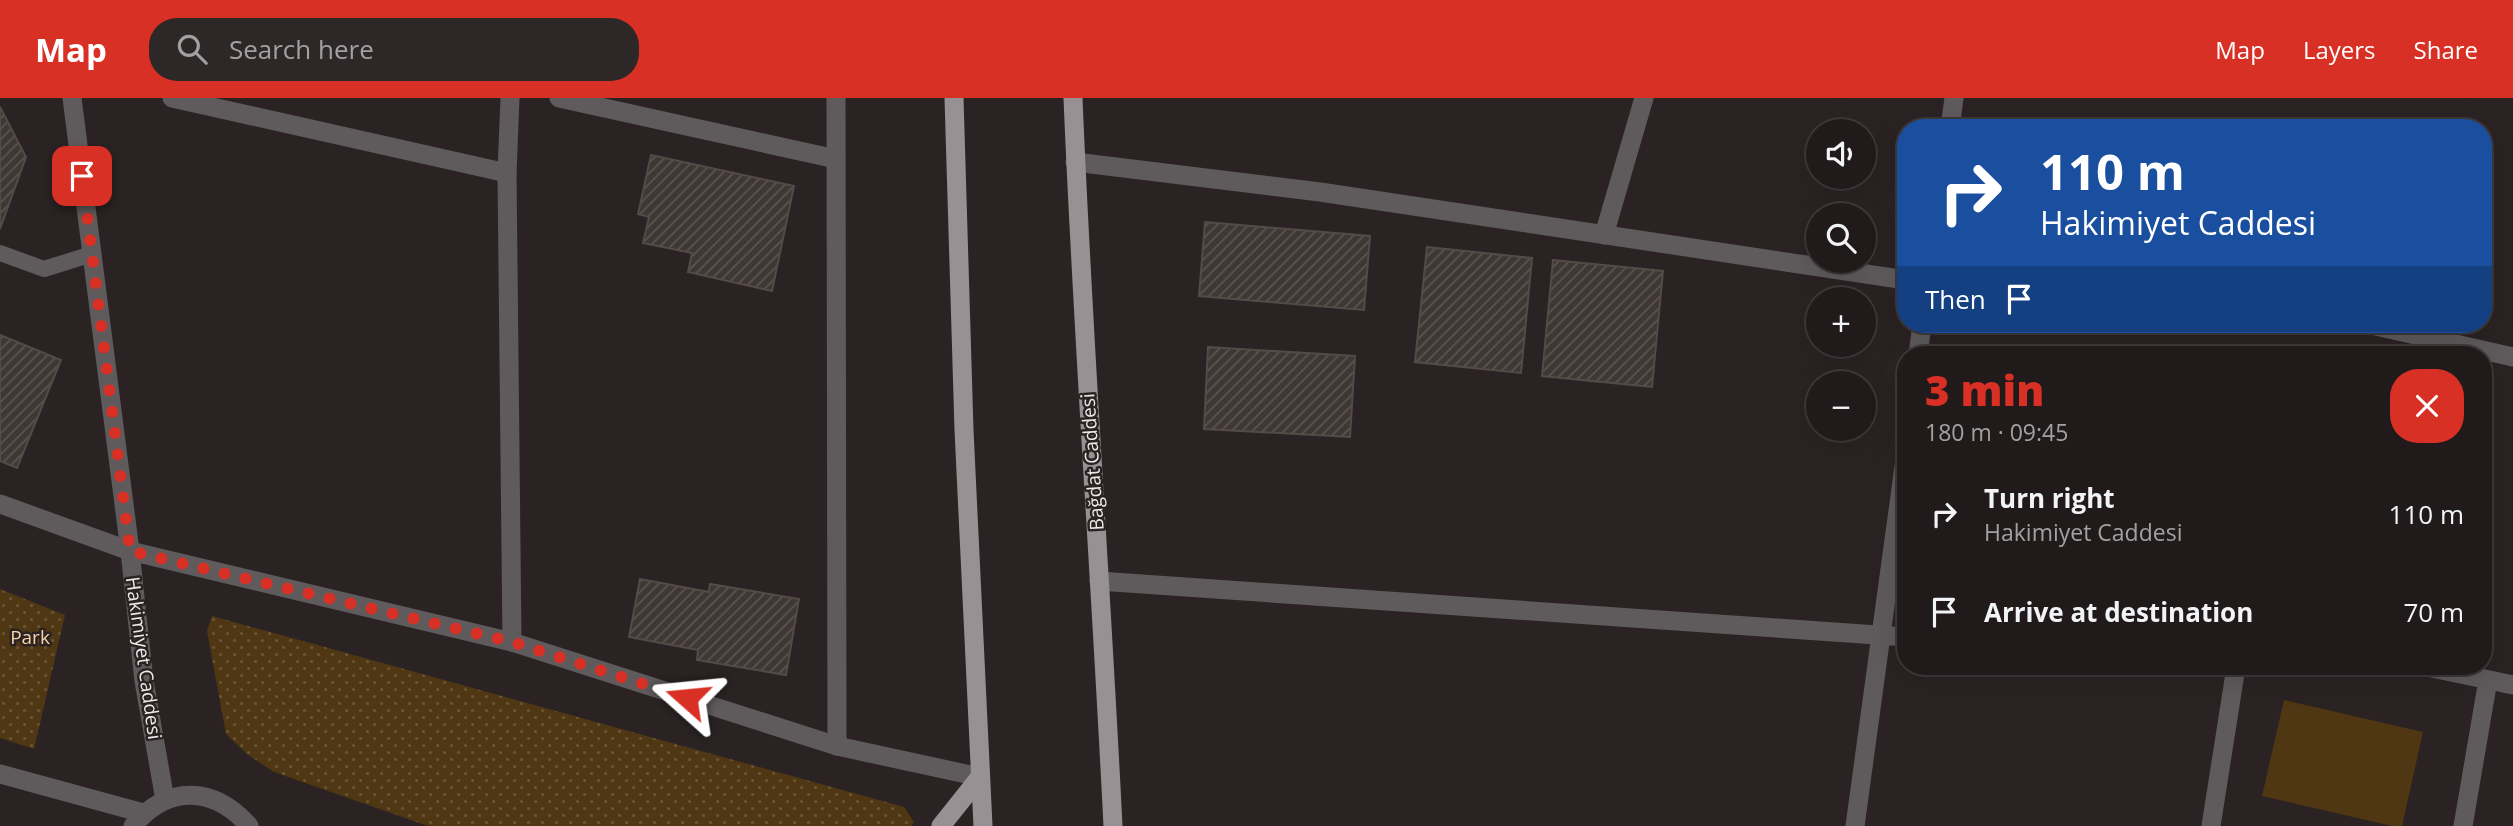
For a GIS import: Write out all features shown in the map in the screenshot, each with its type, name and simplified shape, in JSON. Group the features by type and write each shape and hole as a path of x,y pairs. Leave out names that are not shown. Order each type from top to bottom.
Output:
{"main road":[{"path":"954,98 964,430 983,826"},
{"name":"Bağdat Caddesi","path":"1073,98 1081,306 1113,826"},
{"path":"941,826 980,777"}],"street":[{"name":"Hakimiyet Caddesi","path":"72,98 144,681 165,800"},
{"path":"172,98 507,173"},
{"path":"510,98 507,173 512,642"},
{"path":"559,98 836,159"},
{"path":"836,98 837,746"},
{"path":"1604,234 1644,98"},
{"path":"1951,119 1954,98"},
{"path":"1075,162 1320,192 1897,279"},
{"path":"2407,333 2464,346"},
{"path":"2492,352 2513,357"},
{"path":"0,504 130,551 512,642 837,746 980,777"},
{"path":"1855,826 1897,521"},
{"path":"1099,581 1897,637"},
{"path":"2211,826 2235,675"},
{"path":"2465,675 2513,685"},
{"path":"2463,826 2488,680"},
{"path":"0,774 138,820 165,800 199,795 218,800 236,811 249,826"}],"lane":[{"path":"0,253 44,269 92,254"}],"green space":[{"name":"Park","path":"0,589 65,615 34,749 0,738"},
{"path":"212,616 904,807 914,822 911,826 428,826 274,772 247,754 226,734 207,631"},
{"path":"2284,700 2423,732 2402,826 2262,796"}],"building":[{"path":"0,107 26,157 0,229"},
{"path":"651,155 794,186 772,291 688,272 692,253 643,243 649,217 638,214"},
{"path":"1205,222 1370,236 1364,310 1199,296"},
{"path":"1427,247 1532,258 1521,373 1415,362"},
{"path":"1553,260 1663,271 1652,387 1542,376"},
{"path":"0,335 61,360 17,468 0,461"},
{"path":"1208,347 1355,356 1350,437 1204,429"},
{"path":"640,579 709,592 710,584 799,599 786,675 697,660 698,650 629,637"}],"route":[{"path":"82,176 130,551 512,642 687,698"}]}
